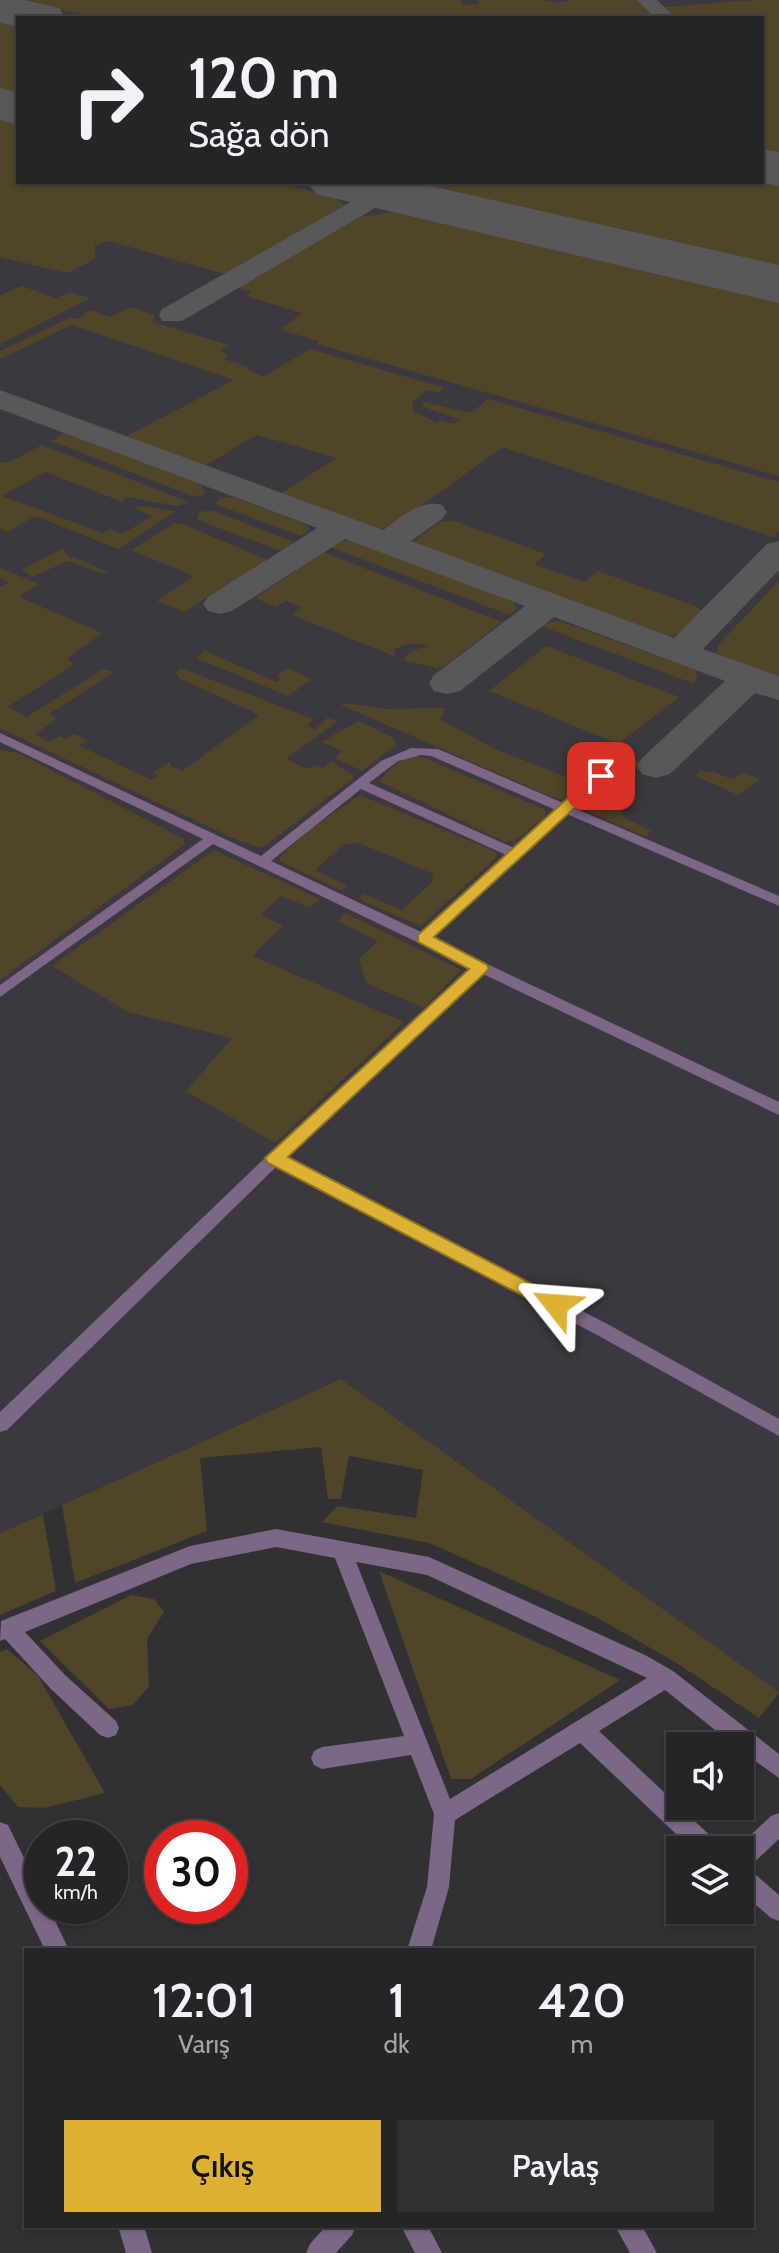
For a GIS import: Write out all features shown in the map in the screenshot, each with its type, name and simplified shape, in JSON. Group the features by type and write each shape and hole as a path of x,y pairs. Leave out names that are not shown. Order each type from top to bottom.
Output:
{"street":[{"path":"0,737 480,968 776,1103"},
{"path":"263,861 403,752 415,749 433,752 779,901"},
{"path":"423,938 601,776"},
{"path":"360,784 516,854"},
{"path":"0,992 213,838"},
{"path":"3,1416 480,968"},
{"path":"275,1158 605,1331 779,1428"},
{"path":"108,1728 4,1630 190,1555 276,1538 429,1566 666,1678 779,1767"},
{"path":"341,1548 445,1814 438,1887 420,1948"},
{"path":"445,1814 666,1678"},
{"path":"582,1730 694,1836"},
{"path":"322,1758 418,1744"},
{"path":"754,1848 779,1824"},
{"path":"0,1833 56,1948"},
{"path":"754,1888 779,1910"},
{"path":"132,2228 139,2253"},
{"path":"319,2253 341,2228"},
{"path":"415,2228 429,2253"},
{"path":"629,2228 644,2253"}],"shaded area":[{"path":"0,0 779,0 779,1692 341,1379 0,1533"},
{"path":"12,0 460,0 463,5 480,4 478,0 542,0 556,3 572,0 637,0 653,13 646,16 91,16"},
{"path":"779,0 779,154 764,151 764,16 674,16 664,7"},
{"path":"0,23 16,26 16,96 0,92"},
{"path":"0,117 16,121 16,184 281,184 331,196 343,204 343,209 335,217 228,275 109,241 95,245 95,259 67,273 0,257"},
{"path":"764,182 779,185 779,270 439,192 429,184"},
{"path":"391,212 779,301 779,476 317,344 319,341 280,330 302,313 246,296 252,292 233,287 360,217"},
{"path":"22,286 56,298 70,292 90,298 0,344 0,295"},
{"path":"131,307 155,315 152,322 229,345 220,351 228,355 224,359 249,367 247,369 263,377 310,349 445,388 438,393 428,390 412,402 413,411 437,423 441,420 453,424 461,420 421,406 425,402 471,413 488,399 779,482 779,531 773,537 503,447 397,523 373,529 280,494 337,458 257,435 204,466 121,439 234,380 72,325 0,359 0,351 72,317 78,319 90,310 110,317"},
{"path":"67,432 204,482 201,485 205,493 190,495 51,441"},
{"path":"42,445 189,502 178,506 126,497 123,502 45,472 2,496 103,533 110,529 122,534 153,516 133,508 139,506 176,511 118,549 35,516 7,532 0,529 0,462 9,462"},
{"path":"233,497 307,525 309,530 301,536 215,504 219,499"},
{"path":"213,511 294,542 283,550 275,549 198,520 198,514"},
{"path":"455,521 546,554 534,564 584,582 598,571 698,607 703,615 686,632 662,636 419,546 414,541 440,522"},
{"path":"175,523 267,560 184,612 157,601 194,576 131,550"},
{"path":"339,541 354,541 510,600 516,605 515,611 510,615 330,547"},
{"path":"63,548 70,559 74,557 108,572 102,574 68,561 32,577 22,570"},
{"path":"323,552 502,622 444,666 437,668 403,660 411,651 428,646 403,645 395,649 394,656 292,615 302,607 286,601 276,607 255,598"},
{"path":"0,568 39,584 19,597 102,633 67,659 75,664 7,707 27,717 103,669 114,672 49,714 57,719 35,734 49,742 74,734 88,740 80,746 151,780 158,776 153,773 170,761 171,766 182,771 259,715 179,678 176,673 181,668 313,719 307,726 316,729 327,718 338,721 286,759 308,769 314,765 323,768 331,761 355,777 262,848 239,841 0,728 0,587 8,582 0,578"},
{"path":"779,581 779,679 716,653 719,644"},
{"path":"557,620 696,670 697,679 692,683 541,626"},
{"path":"546,646 679,697 618,744 489,691"},
{"path":"205,651 276,682 281,678 277,676 287,668 312,679 288,696 196,658"},
{"path":"341,705 385,709 445,708 441,720 495,749 569,778 568,786 576,788 569,797 559,799 545,794"},
{"path":"359,721 392,737 397,744 362,771 335,758 342,751 321,742"},
{"path":"0,750 18,753 184,839 184,845 0,980"},
{"path":"417,755 541,808 546,811 545,817 514,841 505,842 379,781 401,759"},
{"path":"634,759 642,762 615,790 613,803 626,818 651,831 646,837 590,812 584,803"},
{"path":"699,771 715,772 731,779 743,773 761,779 738,795 696,776"},
{"path":"360,795 492,850 497,854 495,859 420,926 358,899 364,894 402,910 432,882 433,874 359,843 344,844 315,870 347,886 342,891 280,861 280,857 308,831"},
{"path":"214,850 320,899 310,908 281,896 261,915 283,926 252,956 404,1022 275,1143 186,1091 232,1038 128,1012 52,966"},
{"path":"345,913 461,970 424,1008 366,983 359,959 378,941 338,921"},
{"path":"341,1379 779,1693 759,1718 675,1662 594,1616 429,1543 322,1522 337,1506 416,1518 423,1470 349,1456 341,1499 328,1499 321,1447 200,1458 207,1531 75,1583 62,1505"},
{"path":"43,1514 56,1591 0,1615 0,1533"},
{"path":"379,1571 620,1680 471,1779 451,1779"},
{"path":"131,1595 154,1599 164,1612 147,1639 149,1686 133,1705 109,1709 40,1641"},
{"path":"7,1649 38,1676 105,1793 44,1808 18,1807 0,1785 0,1652"}],"taxiway":[{"path":"646,0 664,16"},
{"path":"172,315 400,184"},
{"path":"0,399 342,526"},
{"path":"387,542 431,512"},
{"path":"220,604 342,526"},
{"path":"342,526 550,604"},
{"path":"680,652 779,551"},
{"path":"447,683 550,604"},
{"path":"550,604 779,689"},
{"path":"656,766 749,678"}],"runway":[{"path":"0,9 33,16"},
{"path":"0,104 16,108"},
{"path":"764,166 779,169"},
{"path":"345,184 779,284"}],"route":[{"path":"556,1305 275,1158 480,968 423,938 601,776"}]}
